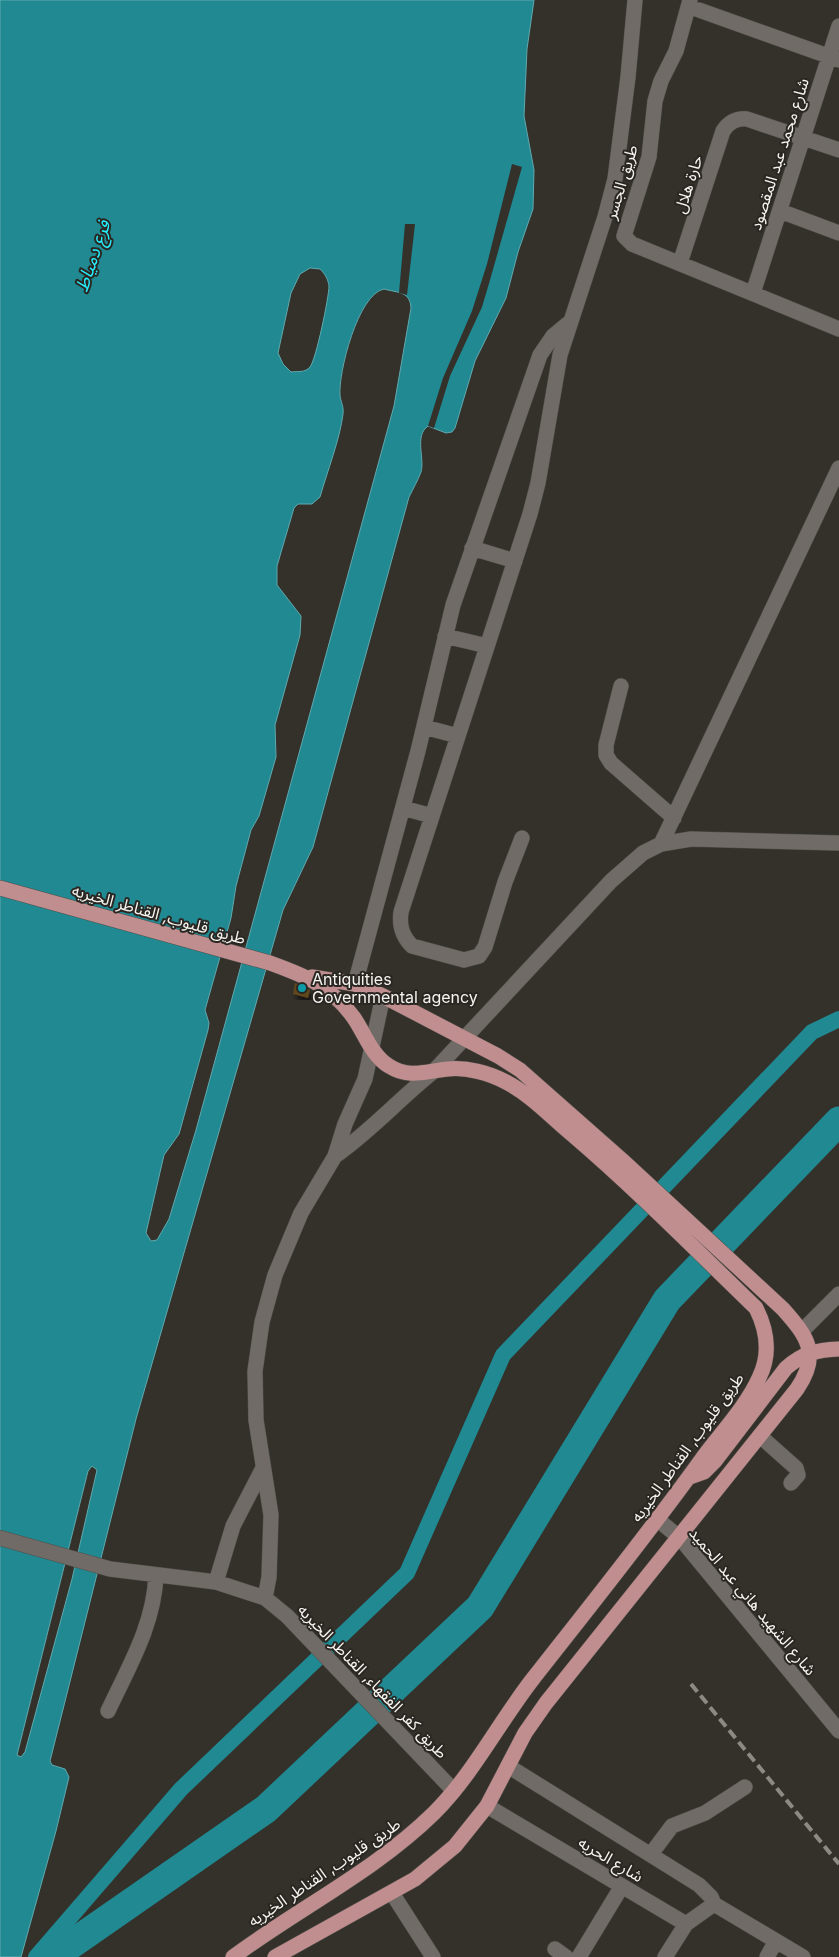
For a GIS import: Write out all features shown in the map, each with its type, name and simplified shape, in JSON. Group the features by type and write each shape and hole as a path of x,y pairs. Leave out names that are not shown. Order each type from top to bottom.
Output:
{"main road":[{"name":"طريق قليوب, القناطر الخيريه","path":"0,888 270,963 308,976 355,984 383,996 498,1056 525,1074 617,1164 756,1308 764,1324 767,1337 764,1365 759,1379 689,1478 526,1689 454,1791 436,1812 394,1848 233,1957"},
{"name":"طريق قليوب, القناطر الخيريه","path":"308,976 322,985 345,1006 378,1057 398,1071 421,1074 463,1069 504,1081 528,1097 617,1164 783,1309 802,1331 810,1352"},
{"path":"689,1478 710,1467 786,1368 796,1359 810,1352 839,1349"},
{"path":"275,1957 392,1893 415,1879 448,1852 487,1806 526,1733 546,1702 680,1538 803,1380 810,1352"}],"street":[{"path":"522,838 505,882 483,952 469,960 412,946 403,935 400,920 515,561 538,483 554,379 615,179 628,77 635,0"},
{"path":"694,5 834,59"},
{"name":"طريق الجسر","path":"694,5 676,51 661,81 655,101 649,156 624,233 628,242 839,329"},
{"name":"شارع محمد عبد المقصود","path":"753,293 803,137 834,59 839,26"},
{"name":"حارة هلال","path":"680,263 723,132 735,120 747,119 803,137"},
{"path":"803,137 839,150"},
{"path":"780,211 839,234"},
{"path":"355,984 424,727 453,605 540,355 553,336 570,322"},
{"path":"662,844 839,468"},
{"path":"472,548 515,561"},
{"path":"445,636 487,646"},
{"path":"621,686 606,745 606,755 611,763 674,818"},
{"path":"424,727 458,736"},
{"path":"403,808 432,816"},
{"path":"335,1156 362,1137 400,1098 433,1072 626,866 643,853 662,844 691,839 839,842"},
{"path":"265,1598 269,1577 270,1515 256,1420 255,1370 262,1322 275,1275 301,1214 335,1156 344,1124 365,1078 383,996"},
{"path":"802,1331 839,1294"},
{"path":"760,1436 796,1468 798,1475 791,1483"},
{"path":"216,1582 233,1526 263,1468"},
{"name":"شارع الشهيد هاني عبد الحميد","path":"657,1518 680,1538 838,1727"},
{"name":"طريق كفر الفقهاء, القناطر الخيريه","path":"0,1538 110,1569 216,1582 265,1598 287,1616 454,1791"},
{"path":"108,1711 150,1620 156,1593 156,1574"},
{"name":"شارع الحريه","path":"508,1766 700,1885 711,1897 714,1904 803,1957"},
{"path":"651,1854 672,1826 705,1813 745,1787"},
{"name":"شارع الحريه","path":"487,1806 686,1924"},
{"path":"579,1957 622,1886"},
{"path":"392,1893 433,1957"},
{"path":"664,1957 686,1924 714,1904"},
{"path":"767,1957 776,1941"}],"water":[{"name":"فرع دمياط","path":"0,0 534,0 527,49 524,116 534,170 533,209 518,252 506,298 475,361 455,428 452,432 446,433 428,426 422,435 421,472 409,497 313,847 283,910 136,1419 50,1761 52,1765 65,1769 69,1777 56,1831 21,1957 0,1957","holes":["310,268 320,269 326,277 329,286 327,302 313,362 304,371 291,372 283,364 278,353 291,293 300,274","384,289 398,292 406,296 410,302 411,308 394,406 196,1130 169,1219 157,1240 151,1241 146,1233 164,1155 179,1134 208,1030 209,1023 205,1010 231,918 236,886 251,830 259,816 276,757 275,725 300,635 301,616 277,585 277,566 294,508 298,504 312,504 320,497 341,424 343,407 340,385 346,353 358,319 375,294","92,1466 97,1470 72,1579 25,1752 21,1757 17,1755 88,1471"]}],"pier":[{"path":"512,164 522,167 490,280 482,307 450,376 434,428 428,426 443,378 472,311 487,264"},
{"path":"405,224 415,224 407,295 399,293"}],"building":[{"path":"295,983 310,990 308,998 293,994"}],"waterway":[{"path":"36,1957 181,1789 407,1573 503,1355 812,1032 839,1019"},
{"path":"53,1957 266,1809 480,1607 667,1300 839,1121"}],"railway":[{"path":"691,1684 839,1864"}],"place":[{"name":"Antiquities Governmental agency","path":"302,988"}]}
